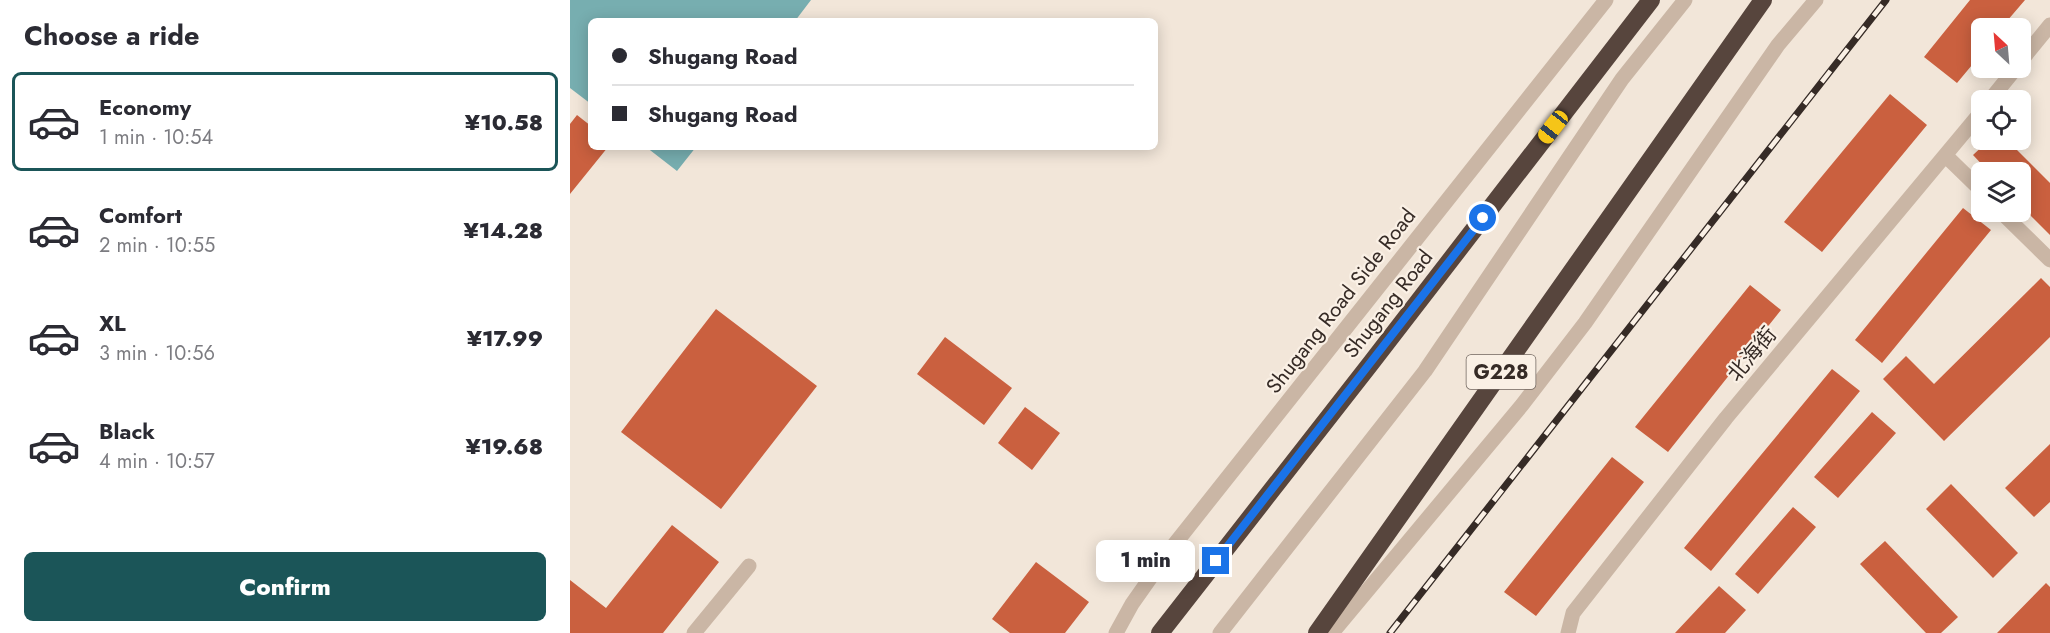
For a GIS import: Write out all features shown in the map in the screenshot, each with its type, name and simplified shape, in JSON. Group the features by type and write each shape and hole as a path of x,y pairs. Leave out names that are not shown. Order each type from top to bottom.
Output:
{"highway":[{"name":"Shugang Road","path":"1160,633 1651,0"},
{"name":"G228","path":"1317,633 1763,0"}],"street":[{"name":"Shugang Road Side Road","path":"1116,633 1132,604 1170,550 1606,0"},
{"path":"1220,633 1425,370 1622,79 1685,0"},
{"path":"1332,633 1522,405 1564,351 1778,45 1816,0"},
{"path":"2031,48 2050,25"},
{"path":"1998,90 2008,78"},
{"name":"北海街","path":"1568,633 1573,613 1726,418 1971,125"},
{"path":"1946,156 1971,180"},
{"path":"2011,222 2050,260"},
{"path":"694,633 749,566"}],"water":[{"path":"570,0 811,0 797,18 588,18 588,102 570,88"},
{"path":"650,150 694,150 677,171"}],"building":[{"path":"1970,0 2025,0 2010,18 1971,18 1971,66 1957,83 1924,57"},
{"path":"1890,94 1927,125 1822,252 1784,222"},
{"path":"577,115 588,124 588,150 606,150 570,194 570,124"},
{"path":"1978,150 2017,150 2029,162 1980,162 1973,155"},
{"path":"2031,164 2050,183 2050,235 2031,216"},
{"path":"1963,208 1971,214 1971,222 1981,222 1991,230 1882,363 1855,340"},
{"path":"2041,278 2050,287 2050,337 1944,441 1883,379 1906,356 1934,384"},
{"path":"1750,285 1781,310 1668,452 1635,427"},
{"path":"716,309 817,386 721,509 621,432"},
{"path":"945,337 1012,388 984,425 917,374"},
{"path":"1832,369 1860,391 1711,571 1684,548"},
{"path":"1025,407 1060,433 1032,470 998,443"},
{"path":"1872,412 1896,433 1838,498 1814,477"},
{"path":"2050,444 2050,502 2034,517 2005,488"},
{"path":"1612,457 1644,482 1536,616 1504,592"},
{"path":"1951,484 2018,553 1993,578 1926,509"},
{"path":"1793,507 1816,527 1758,594 1735,574"},
{"path":"672,525 719,562 663,633 570,633 570,580 606,608"},
{"path":"1885,541 1958,617 1941,633 1926,633 1860,564"},
{"path":"1036,562 1089,602 1065,633 1010,633 992,619"},
{"path":"2046,583 2050,587 2050,633 1997,633"},
{"path":"1719,586 1746,610 1725,633 1675,633"}],"railway":[{"path":"1390,633 1886,0"}],"route":[{"path":"1216,561 1483,218"}]}
